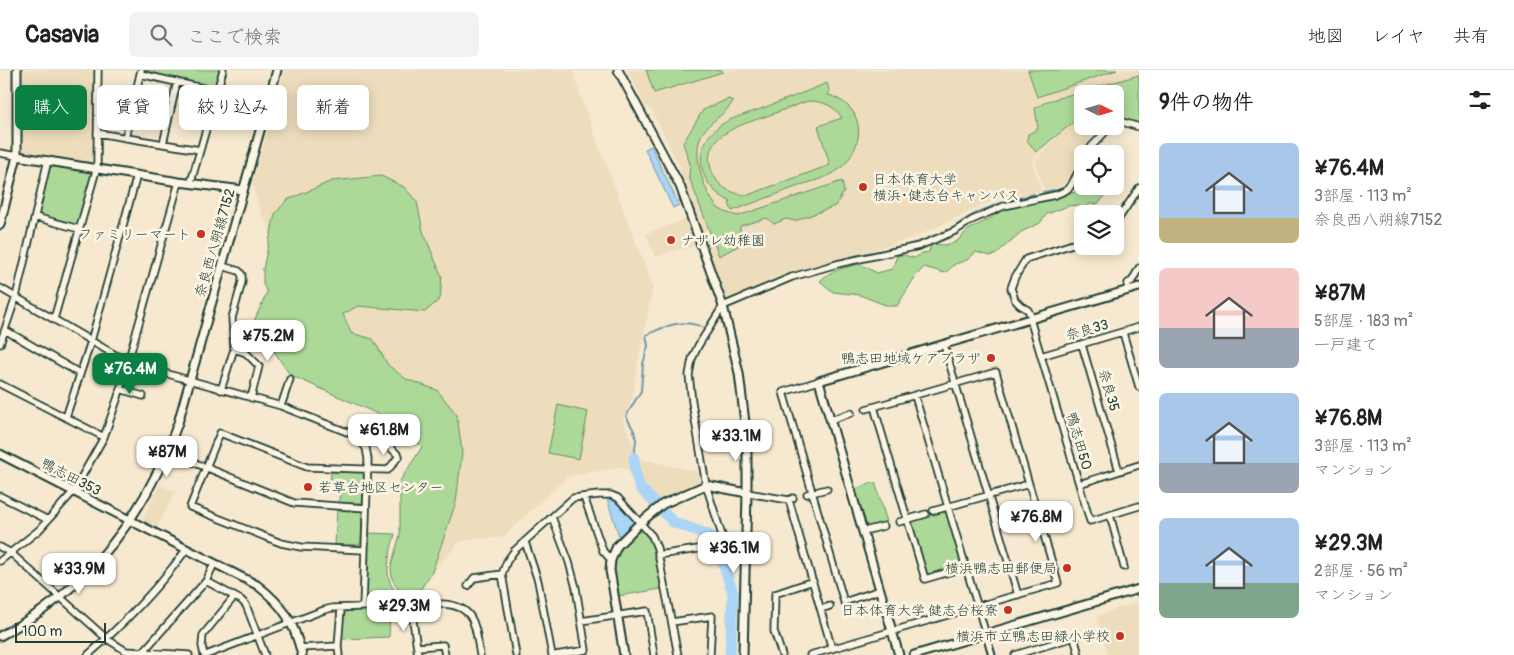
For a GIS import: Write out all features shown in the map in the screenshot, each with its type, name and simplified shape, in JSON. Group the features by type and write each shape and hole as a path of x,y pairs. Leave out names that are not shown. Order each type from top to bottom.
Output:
{"street":[{"path":"0,225 16,156 17,70"},
{"path":"54,319 97,168 98,70"},
{"path":"218,85 223,70"},
{"name":"奈良西八朔線7152","path":"130,521 150,488 168,452 178,423 277,70"},
{"path":"618,70 680,186 723,306 737,364 742,389 746,431 747,493 743,655"},
{"path":"125,138 140,72 190,85"},
{"path":"163,144 177,82"},
{"path":"1124,122 1139,127"},
{"path":"192,182 205,130"},
{"path":"98,133 200,150"},
{"path":"1093,145 1102,135"},
{"path":"0,153 179,182 192,182 244,190"},
{"path":"0,344 16,297 48,160"},
{"path":"66,416 91,341 137,174"},
{"path":"719,546 706,485 689,375 692,358 723,306 792,277 837,264 919,246 955,231 972,220 1004,206 1065,191 1070,187 1074,179"},
{"path":"0,561 39,530 73,492 104,437 129,363 179,182"},
{"path":"1124,210 1139,188"},
{"path":"35,217 79,229"},
{"path":"1031,318 1028,310 1015,300 1011,288 1015,277 1026,259 1074,244"},
{"path":"221,390 234,349 232,318 242,282 242,275 239,272 222,266"},
{"path":"1127,290 1128,283 1132,282 1139,268"},
{"path":"880,590 841,603 809,494 783,392 1139,287"},
{"path":"0,288 129,363 281,406 352,434 363,443 368,459 363,607"},
{"name":"鴨志田50","path":"1031,318 1090,521 1139,506"},
{"name":"奈良33","path":"1041,356 1139,328"},
{"path":"5,330 80,373"},
{"path":"1123,333 1139,387"},
{"path":"944,345 1018,595"},
{"name":"奈良35","path":"1082,345 1119,471"},
{"path":"234,349 246,353 258,366 252,398"},
{"path":"810,655 1058,583 996,372 866,409"},
{"path":"281,406 290,379"},
{"path":"819,381 899,655"},
{"path":"0,384 104,437"},
{"path":"120,389 143,396"},
{"path":"915,396 992,655"},
{"path":"874,407 925,579 966,567"},
{"path":"830,420 851,413"},
{"path":"363,443 376,432 399,456 388,470 307,467 220,433 190,507 281,543 301,547 364,550"},
{"path":"168,452 294,503 366,508"},
{"name":"鴨志田353","path":"0,454 257,585 279,604 291,623 301,651"},
{"path":"1079,484 1139,465"},
{"path":"933,511 1030,484"},
{"path":"624,655 611,578 611,560 617,546 641,522 663,504 706,485 791,499 832,648"},
{"path":"809,494 827,489"},
{"path":"516,655 502,574 511,556 572,498 584,498 600,494 618,498 652,536 657,548 678,655"},
{"path":"0,496 48,520"},
{"path":"584,498 603,551 611,560"},
{"path":"899,522 926,514"},
{"path":"1110,515 1124,566"},
{"path":"525,542 538,581 554,655 586,650 576,588 569,562 552,517"},
{"path":"0,636 61,597 98,562 130,521"},
{"path":"864,532 884,526"},
{"path":"658,555 746,544"},
{"path":"0,548 11,553 106,639 126,653 189,655"},
{"path":"88,655 149,596 186,550"},
{"path":"142,653 206,581 214,564"},
{"path":"468,586 474,578 502,574"},
{"path":"206,581 241,600 246,605 265,655"},
{"path":"782,655 774,631 775,594 813,581"},
{"path":"914,655 1139,589"},
{"path":"234,597 203,635 202,646 205,655 332,608 443,604 460,607 468,612 475,628 480,655"},
{"path":"411,606 418,655"},
{"path":"820,609 830,606"},
{"path":"339,655 340,609"},
{"path":"581,621 617,614 647,611 654,655"},
{"path":"672,622 712,616 710,655"},
{"path":"1015,655 1035,652 1074,638 1080,655"},
{"path":"417,647 443,645 445,655"},
{"path":"301,651 338,646"},
{"path":"227,648 230,655"}],"shaded area":[{"path":"21,70 95,70 94,160 91,163 24,152 21,149 21,130 87,130 87,85 21,85"},
{"path":"285,70 573,70 582,101 653,287 632,400 623,418 637,458 701,473 701,478 693,487 657,502 642,486 639,477 622,467 568,476 503,537 461,541 415,589 454,430 352,372 261,213 252,184 268,130 287,130 287,85 281,85"},
{"name":"日本体育大学 横浜･健志台キャンパス","path":"628,70 1139,70 1139,119 1124,103 1124,85 1074,85 1074,108 1063,127 1032,161 1041,191 998,198 919,235 880,248 792,272 727,300 681,176 680,167 652,111 644,104"},
{"path":"1074,116 1074,135 1094,135 1087,145 1074,145 1074,169 1069,178 1062,185 1054,189 1044,191 1035,161"},
{"name":"ナザレ幼稚園","path":"686,219 696,246 655,257 646,234"},
{"path":"160,485 175,492 157,528 145,522 143,517"},
{"name":"横浜市立鴨志田緑小学校","path":"1139,601 1139,655 1108,655 1096,617"}],"green space":[{"path":"143,70 220,70 216,85 205,85 142,72"},
{"path":"646,70 722,70 723,72 654,93"},
{"path":"1028,70 1117,70 1037,97"},
{"path":"1139,75 1139,124 1124,121 1124,85 1104,85"},
{"path":"827,83 830,92 827,94 838,99 851,109 858,125 858,136 850,157 843,166 830,175 732,211 729,203 731,202 712,188 704,174 701,157 709,136 730,120","holes":["808,101 831,107 842,118 818,126 830,165 748,195 732,192 719,183 713,174 710,161 711,151 715,142 723,135 743,124"]},
{"path":"1074,94 1074,122 1036,152 1027,140 1028,134 1038,129 1035,108 1048,101"},
{"path":"728,99 733,101 726,111 705,129 699,142 698,151 698,161 704,182 717,207 724,212 738,216 842,181 844,192 835,206 795,221 786,219 774,224 767,218 740,226 740,245 719,256 689,177 690,164 683,143 703,110"},
{"path":"53,166 93,172 79,222 75,225 41,215 39,212 50,169"},
{"path":"381,176 404,187 417,202 423,231 442,277 440,299 425,312 358,306 343,314 351,333 373,339 388,365 406,379 437,390 457,415 462,452 456,502 432,572 418,593 401,591 396,586 392,579 391,566 400,535 400,481 422,447 413,438 378,414 290,375 274,351 262,344 254,321 267,292 263,284 263,269 275,214 287,200 332,181"},
{"path":"1074,192 1074,195 1105,195 1097,204 1068,206 1047,214 1040,223 1021,232 995,255 990,256 976,252 967,260 955,264 945,273 924,267 915,277 897,306 889,306 860,295 833,292 820,281 834,272 860,264 877,273 892,269 897,256 903,255 915,258 922,253 929,252 931,244 945,245 956,242 968,230 991,218 1004,208"},
{"path":"558,405 588,412 579,459 548,453"},
{"path":"331,472 362,472 364,477 363,501 360,503 339,503 340,487 330,486"},
{"path":"875,482 887,522 867,528 855,489"},
{"path":"337,509 361,510 361,542 359,545 335,545"},
{"path":"944,511 947,512 962,560 961,565 930,576 926,573 911,522"},
{"path":"640,530 644,530 654,548 661,589 618,596 615,582 617,556 625,544"},
{"path":"369,533 395,534 388,562 390,583 394,589 409,598 410,601 365,603"},
{"path":"348,610 390,610 389,637 342,639 343,616"}],"water":[{"path":"651,146 679,205 673,208 645,149"},
{"path":"607,499 612,499 633,519 633,523 619,536"}],"waterway":[{"path":"1043,192 1054,190"},
{"path":"950,230 971,216 989,208 1006,201 1034,194"},
{"path":"745,294 785,277 826,263 932,238"},
{"path":"634,458 636,440 634,431 626,416 641,391 643,364 648,346 646,335 680,323 695,324 702,327"},
{"path":"634,458 635,471 640,488 655,503"},
{"path":"664,512 673,522 715,539 733,593 730,655"}],"place":[{"name":"日本体育大学 横浜･健志台キャンパス","path":"863,187"},
{"name":"ファミリーマート","path":"201,234"},
{"name":"ナザレ幼稚園","path":"671,240"},
{"name":"鴨志田地域ケアプラザ","path":"991,358"},
{"name":"若草台地区センター","path":"308,487"},
{"name":"横浜鴨志田郵便局","path":"1067,568"},
{"name":"日本体育大学 健志台桜寮","path":"1008,610"},
{"name":"横浜市立鴨志田緑小学校","path":"1120,636"}]}
